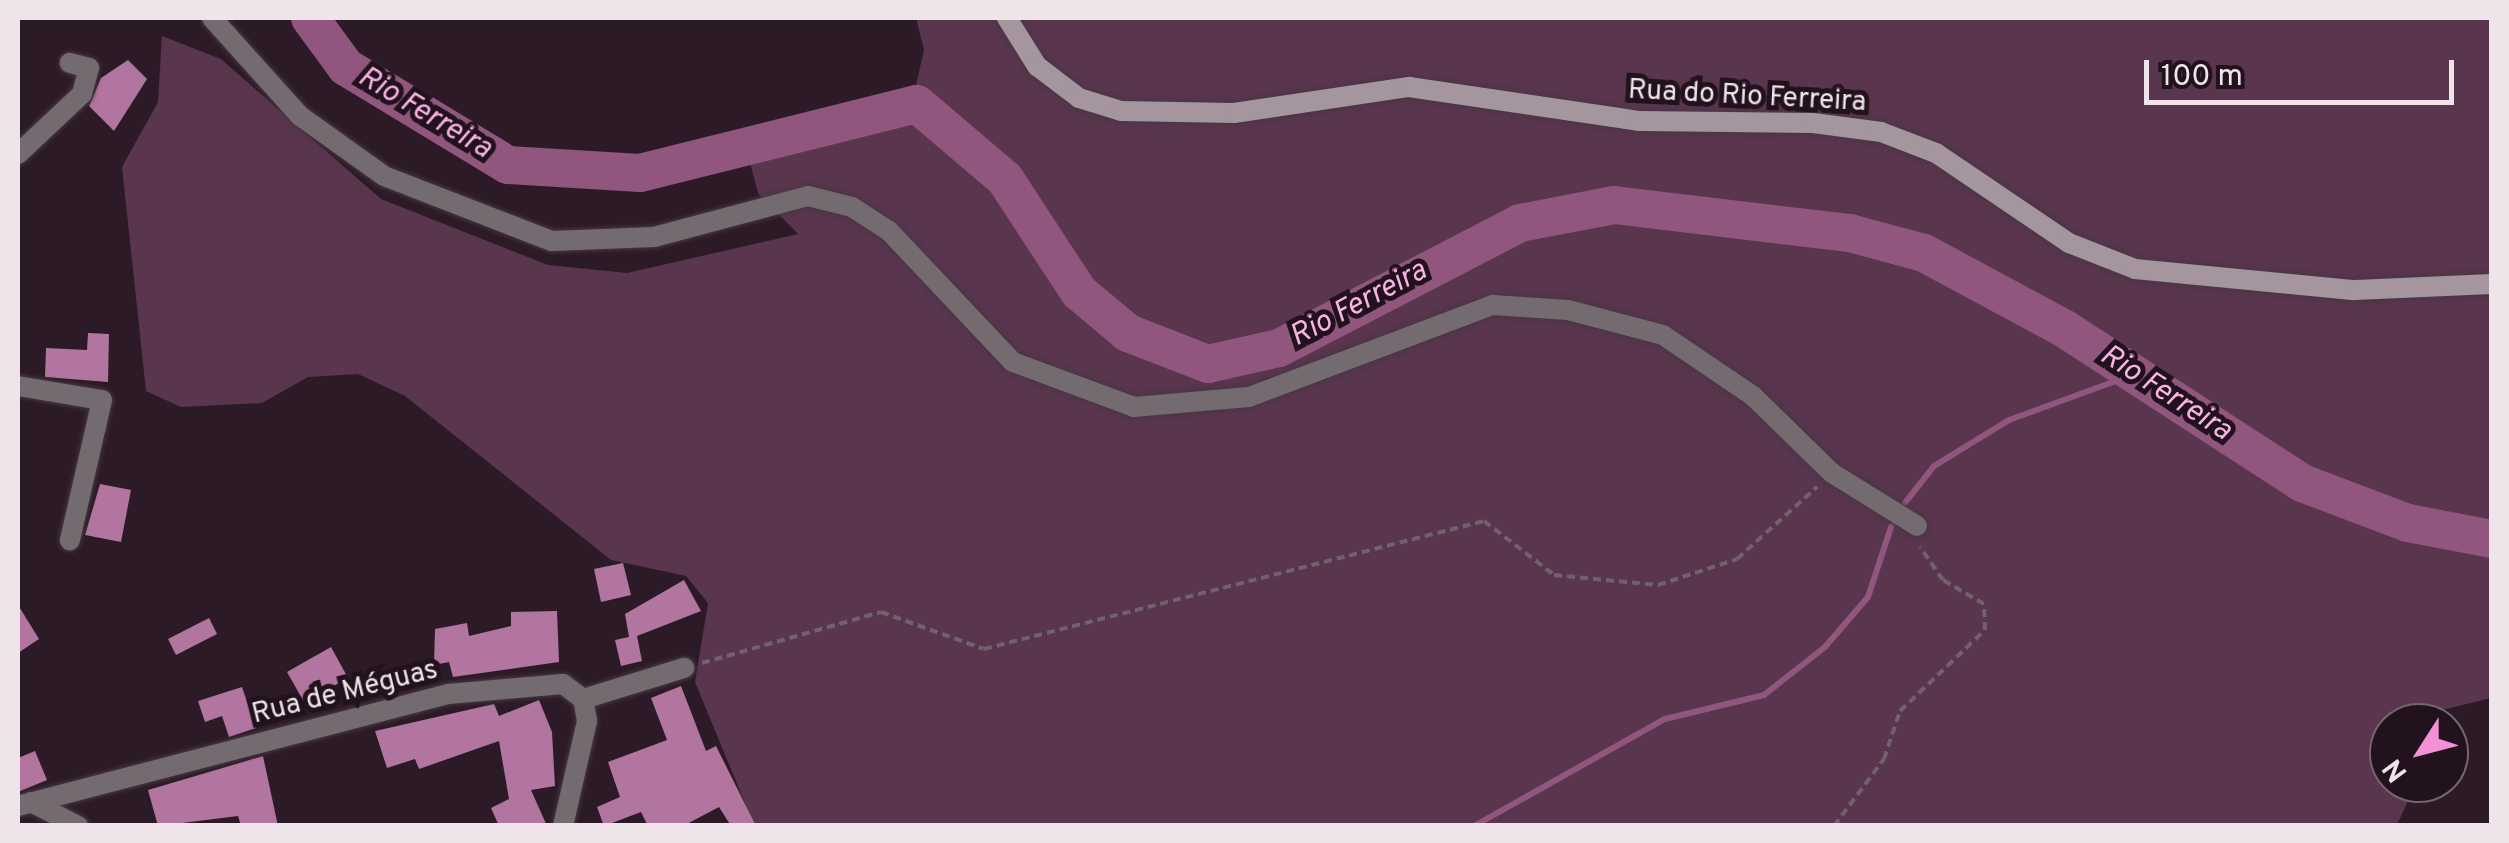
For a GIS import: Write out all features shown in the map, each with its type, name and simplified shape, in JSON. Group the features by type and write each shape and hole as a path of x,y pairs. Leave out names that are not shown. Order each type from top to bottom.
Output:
{"street":[{"path":"212,18 300,116 384,176 552,240 654,237 808,196 852,207 889,231 1013,362 1134,408 1249,397 1493,305 1568,310 1663,335 1752,396 1832,473 1917,526"},
{"name":"Rua do Rio Ferreira","path":"1007,18 1037,66 1079,98 1120,111 1234,113 1409,87 1640,121 1812,123 1881,132 1936,154 2070,242 2135,268 2354,290 2492,284"},
{"path":"18,154 82,94 88,68 70,63"},
{"path":"18,386 102,400 70,540"},
{"path":"563,826 588,721 583,699 684,668"},
{"name":"Rua de Méguas","path":"24,804 448,694 563,684 583,699"},
{"path":"24,804 78,826"}],"path":[{"path":"684,668 881,612 984,649 1484,521 1554,574 1658,585 1737,559 1832,473"},
{"path":"1834,826 1884,759 1900,711 1986,630 1984,604 1943,580 1912,536 1917,526"}],"shaded area":[{"path":"916,18 2491,18 2491,698 2469,703 2369,703 2369,803 2407,803 2397,825 754,825 695,682 708,603 686,576 611,560 405,396 358,374 308,377 262,403 181,407 146,391 122,167 158,102 162,36 221,59 381,199 548,265 627,273 798,234 758,193 742,132 916,85 924,50"}],"building":[{"path":"128,60 147,79 114,131 89,106 101,78"},
{"path":"88,333 109,334 108,382 45,377 46,348 87,350"},
{"path":"100,484 131,490 121,542 85,535"},
{"path":"623,563 631,595 601,602 594,569"},
{"path":"684,580 701,611 637,636 642,661 621,666 615,640 629,637 625,614"},
{"path":"18,605 39,639 18,653"},
{"path":"557,611 559,662 453,677 449,662 434,665 435,629 467,623 469,636 511,626 511,612"},
{"path":"209,618 217,634 176,655 168,639"},
{"path":"331,647 348,678 304,702 287,672"},
{"path":"681,686 706,751 716,746 756,826 731,826 719,807 683,826 648,826 641,812 604,826 597,807 620,797 608,762 667,740 651,698"},
{"path":"242,687 256,728 229,737 222,716 205,722 198,701"},
{"path":"539,700 552,732 555,786 531,790 547,826 499,826 491,808 509,799 499,741 419,769 415,759 387,768 375,731 494,704 499,716"},
{"path":"35,751 47,780 18,792 18,758"},
{"path":"263,756 278,826 241,826 238,816 158,826 148,790"}],"waterway":[{"name":"Rio Ferreira","path":"310,18 346,67 508,165 640,173 917,104 1005,179 1079,292 1128,333 1208,364 1279,348 1520,223 1614,205 1850,233 1924,253 2065,329 2302,483 2408,523 2492,539"},
{"path":"1904,504 1934,466 2009,420 2132,375"},
{"path":"1474,826 1665,719 1764,695 1825,647 1868,597 1891,527"}]}
